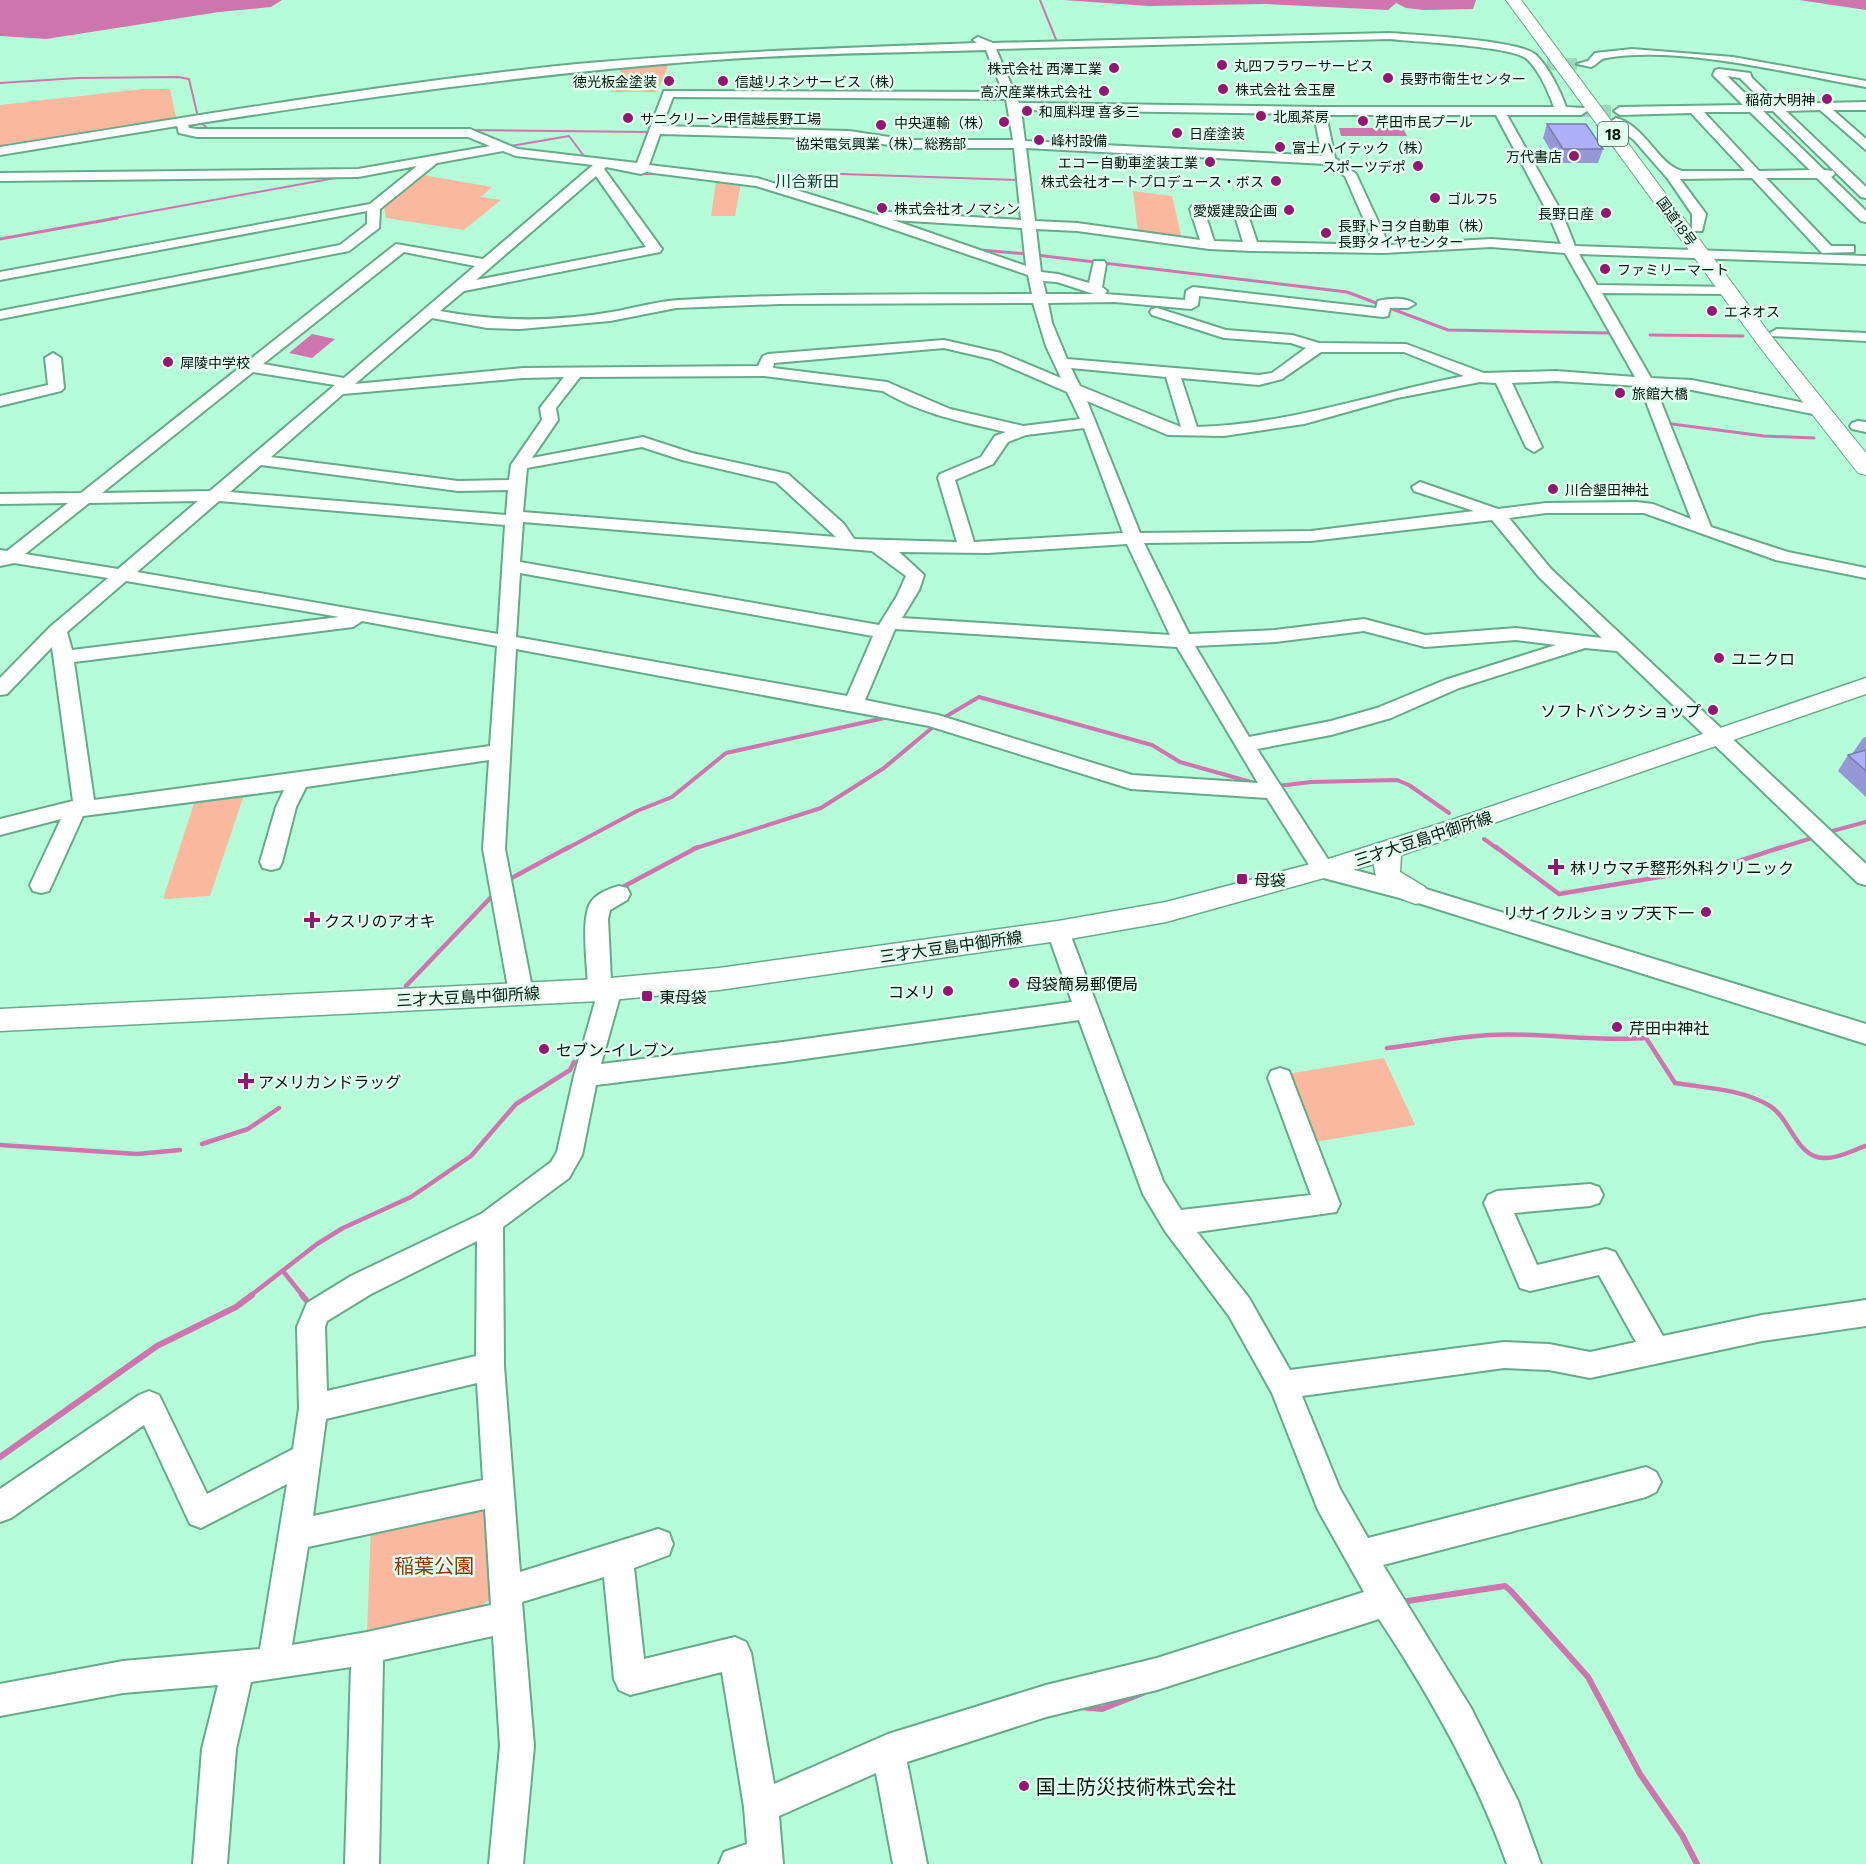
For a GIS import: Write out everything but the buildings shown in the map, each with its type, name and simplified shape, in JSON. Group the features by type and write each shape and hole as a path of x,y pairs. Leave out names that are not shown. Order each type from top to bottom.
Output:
{"highway":[{"name":"国道18号","path":"1513,0 1618,116 1697,228 1728,290 1777,341 1853,428 1866,454"},
{"name":"国道18号","path":"1523,0 1549,41 1710,256 1777,341"},
{"name":"18","path":"1777,341 1813,409 1866,487"},
{"name":"国道18号","path":"1853,428 1866,468"}],"main road":[{"name":"三才大豆島中御所線","path":"0,1020 605,990 719,979 1058,931 1166,912 1324,870 1390,849 1866,686"},
{"path":"1390,849 1385,861 1386,872 1392,881 1416,894"}],"street":[{"path":"960,34 989,45 1014,101 1039,298 1053,346 1089,423 1133,538 1182,640 1244,745 1324,870 1416,894 1866,1035"},
{"path":"0,151 182,120 575,68 717,56 989,45 1390,36 1509,48 1531,56 1542,64 1561,110"},
{"path":"1583,64 1591,64 1599,55 1661,54 1755,65 1866,84"},
{"path":"1866,95 1719,72 1866,218"},
{"path":"1746,75 1746,80 1866,194"},
{"path":"641,170 657,130 668,93 1319,111 1581,111"},
{"path":"1697,228 1699,214 1649,149 1623,124 1618,116 1694,110 1866,106"},
{"path":"1823,107 1866,146"},
{"path":"1499,110 1556,213 1570,250 1646,382 1704,530"},
{"path":"1694,110 1827,250 1866,249"},
{"path":"1319,111 1329,160"},
{"path":"182,120 183,130 197,133 471,131 516,152 595,165 757,182 877,219 1035,274 1095,289 1115,298 1224,334 1292,339 1318,347 1406,348 1481,376 1502,379 1556,376 1692,385 1813,409"},
{"path":"657,130 774,133 824,139 849,135 909,144 1021,144 1329,160 1350,174 1384,249"},
{"path":"771,150 774,133"},
{"path":"0,177 358,173 505,147"},
{"path":"0,276 364,207 374,208 434,159"},
{"path":"0,689 57,631 459,288 595,165"},
{"path":"459,288 655,249 595,165"},
{"path":"1667,171 1681,175 1866,173"},
{"path":"1677,184 1684,180 1748,178 1758,175"},
{"path":"0,315 344,248 374,225 374,208"},
{"path":"1209,245 1197,208 1239,209 1252,247"},
{"path":"877,219 887,216 1077,227 1209,245 1252,247 1384,249 1491,243 1570,250 1866,260"},
{"path":"3,559 86,498 401,247 485,264"},
{"path":"1095,289 1100,264"},
{"path":"1593,289 1728,290"},
{"path":"429,313 487,324 520,324 562,323 610,317 676,304 779,300 1115,298 1191,305 1193,291 1383,313 1383,305 1407,304"},
{"path":"1777,341 1866,337"},
{"path":"764,371 768,359 944,344 996,356 1174,432 1224,431 1304,419 1395,394 1481,376"},
{"path":"1062,363 1268,379 1277,376 1318,347"},
{"path":"0,400 56,388 52,358"},
{"path":"252,367 344,387 523,373 764,371 818,380 887,387 905,398 945,413 1023,431"},
{"path":"521,993 494,849 498,752 514,518 519,465 550,420 548,408 576,371"},
{"path":"1172,372 1190,431"},
{"path":"1502,379 1534,447"},
{"path":"967,548 946,478 973,469 991,459 998,452 1001,439 1023,431 1089,423"},
{"path":"519,465 643,442 688,457 782,478 823,514 849,544"},
{"path":"258,460 458,486 517,485"},
{"path":"1420,487 1497,514 1545,573 1866,877"},
{"path":"0,499 215,496 876,546 967,548 1133,538 1311,536 1546,508 1636,507 1647,508 1704,530 1829,568 1866,573"},
{"path":"853,704 887,627 903,598 913,589 915,575 892,555 876,546"},
{"path":"3,559 123,574 853,704 937,721 1131,782 1273,791"},
{"path":"511,566 887,627 1182,640 1275,636 1364,625 1425,642 1516,634 1622,646"},
{"path":"64,657 375,618"},
{"path":"41,885 81,806 64,657 57,631"},
{"path":"1244,745 1331,728 1384,713 1452,684 1582,643"},
{"path":"0,827 81,806 85,809 498,752"},
{"path":"271,862 286,807 299,781"},
{"path":"273,1664 295,1535 313,1408 310,1327 317,1312 361,1285 490,1222 560,1170 569,1155 605,990 597,919 600,905 613,897"},
{"path":"1058,931 1152,1186 1174,1223 1239,1307 1283,1385 1329,1499 1386,1601 1428,1665 1459,1720 1506,1812 1524,1864"},
{"path":"586,1076 783,1052 1087,1009"},
{"path":"1174,1223 1327,1204 1281,1078"},
{"path":"1590,1195 1497,1203 1530,1279 1606,1261 1656,1350"},
{"path":"490,1222 490,1366 518,1746 506,1864"},
{"path":"1283,1385 1438,1362 1504,1355 1549,1357 1590,1365 1762,1328 1866,1313"},
{"path":"313,1408 490,1366"},
{"path":"0,1507 149,1405 201,1513 304,1459"},
{"path":"1362,1555 1646,1482"},
{"path":"295,1535 499,1491"},
{"path":"0,1700 123,1677 273,1664 367,1648 508,1604 618,1558 658,1544"},
{"path":"618,1558 630,1678 735,1653 761,1807 756,1861"},
{"path":"761,1807 888,1751 1046,1701 1157,1674 1386,1601"},
{"path":"363,1864 367,1648"},
{"path":"210,1864 219,1749 238,1668"},
{"path":"888,1751 910,1864"}],"green space":[{"path":"669,64 657,92 611,92 621,68"},
{"path":"143,89 170,89 176,117 0,147 0,105"},
{"path":"423,175 492,187 481,197 501,200 464,230 386,218 384,207"},
{"path":"716,181 741,183 735,216 711,216"},
{"path":"1133,191 1172,196 1182,239 1138,233"},
{"path":"245,792 210,896 163,899 196,797"},
{"path":"1384,1058 1415,1125 1315,1142 1287,1074"},
{"name":"稲葉公園","path":"485,1502 498,1593 480,1607 367,1633 371,1527"}],"shaded area":[{"path":"0,0 282,0 271,7 219,12 46,39 0,36"},
{"path":"1063,0 1476,0 1473,9 1424,10 1406,8 1396,3 1388,10 1265,4 1149,6"},
{"path":"1799,0 1866,0 1866,10"},
{"path":"1339,128 1403,128 1407,136 1341,136"},
{"path":"312,334 335,339 312,358 289,353"}],"waterway":[{"path":"1040,0 1057,42"},
{"path":"0,83 78,78 178,77 189,79 197,113"},
{"path":"199,122 209,129 219,129"},
{"path":"470,130 650,132"},
{"path":"511,146 569,136 587,160"},
{"path":"643,174 669,174"},
{"path":"841,174 1020,180"},
{"path":"109,219 335,178"},
{"path":"0,239 117,218"},
{"path":"963,244 980,250 1028,254"},
{"path":"1036,255 1347,292 1448,330 1610,333"},
{"path":"1650,335 1743,336"},
{"path":"1672,424 1764,436 1814,438"},
{"path":"696,848 821,808 884,768 945,717 979,697 1152,745 1180,762 1258,784"},
{"path":"566,849 637,811 672,797 726,753 889,717"},
{"path":"1278,786 1311,782 1397,780 1409,785 1449,813"},
{"path":"1825,833 1866,822"},
{"path":"1777,849 1815,837"},
{"path":"1484,839 1498,849"},
{"path":"508,880 569,847"},
{"path":"1496,847 1559,894 1724,866 1782,847"},
{"path":"619,889 696,848"},
{"path":"406,986 496,892"},
{"path":"1387,1048 1509,1034 1607,1039 1646,1038 1675,1083 1736,1093 1759,1100 1777,1112 1801,1146 1816,1157 1836,1157 1866,1146"},
{"path":"250,1296 317,1244 343,1228 411,1197 471,1156 516,1104 570,1070 574,1062"},
{"path":"202,1144 248,1129 279,1108"},
{"path":"0,1145 137,1154 180,1150"},
{"path":"283,1271 303,1296"},
{"path":"0,1457 157,1346 236,1307 252,1295"},
{"path":"302,1295 306,1300"},
{"path":"1401,1602 1505,1586 1510,1590 1588,1677 1640,1774 1682,1835 1697,1864"},
{"path":"1080,1707 1102,1709 1143,1693"}],"tunnel":[{"path":"1547,64 1583,64"},
{"path":"1581,111 1620,111"}],"place":[{"name":"丸四フラワーサービス","path":"1222,65"},
{"name":"株式会社 西澤工業","path":"1114,68"},
{"name":"長野市衛生センター","path":"1388,78"},
{"name":"徳光板金塗装","path":"669,81"},
{"name":"信越リネンサービス（株）","path":"723,81"},
{"name":"株式会社 会玉屋","path":"1223,89"},
{"name":"高沢産業株式会社","path":"1104,91"},
{"name":"稲荷大明神","path":"1827,99"},
{"name":"和風料理 喜多三","path":"1027,111"},
{"name":"北風茶房","path":"1261,116"},
{"name":"サニクリーン甲信越長野工場","path":"628,118"},
{"name":"芹田市民プール","path":"1363,121"},
{"name":"中央運輸（株）","path":"1004,122"},
{"name":"協栄電気興業（株） 総務部","path":"881,125"},
{"name":"日産塗装","path":"1177,133"},
{"name":"峰村設備","path":"1039,140"},
{"name":"富士ハイテック（株）","path":"1280,147"},
{"name":"万代書店","path":"1574,156"},
{"name":"エコー自動車塗装工業","path":"1210,162"},
{"name":"スポーツデポ","path":"1418,166"},
{"name":"株式会社オートプロデュース・ボス","path":"1276,181"},
{"name":"ゴルフ5","path":"1435,198"},
{"name":"株式会社オノマシン","path":"882,208"},
{"name":"愛媛建設企画","path":"1289,210"},
{"name":"長野日産","path":"1606,213"},
{"name":"長野トヨタ自動車（株） 長野タイヤセンター","path":"1326,233"},
{"name":"ファミリーマート","path":"1605,269"},
{"name":"エネオス","path":"1712,311"},
{"name":"犀陵中学校","path":"168,362"},
{"name":"旅館大橋","path":"1620,393"},
{"name":"川合墾田神社","path":"1553,489"},
{"name":"ユニクロ","path":"1719,658"},
{"name":"ソフトバンクショップ","path":"1713,710"},
{"name":"林リウマチ整形外科クリニック","path":"1556,867"},
{"name":"母袋","path":"1242,879"},
{"name":"リサイクルショップ天下一","path":"1706,912"},
{"name":"クスリのアオキ","path":"312,920"},
{"name":"母袋簡易郵便局","path":"1014,983"},
{"name":"コメリ","path":"948,991"},
{"name":"東母袋","path":"647,996"},
{"name":"芹田中神社","path":"1617,1027"},
{"name":"セブン-イレブン","path":"544,1049"},
{"name":"アメリカンドラッグ","path":"246,1081"},
{"name":"国土防災技術株式会社","path":"1024,1786"}],"district":[{"name":"川合新田","path":"807,180"}]}
